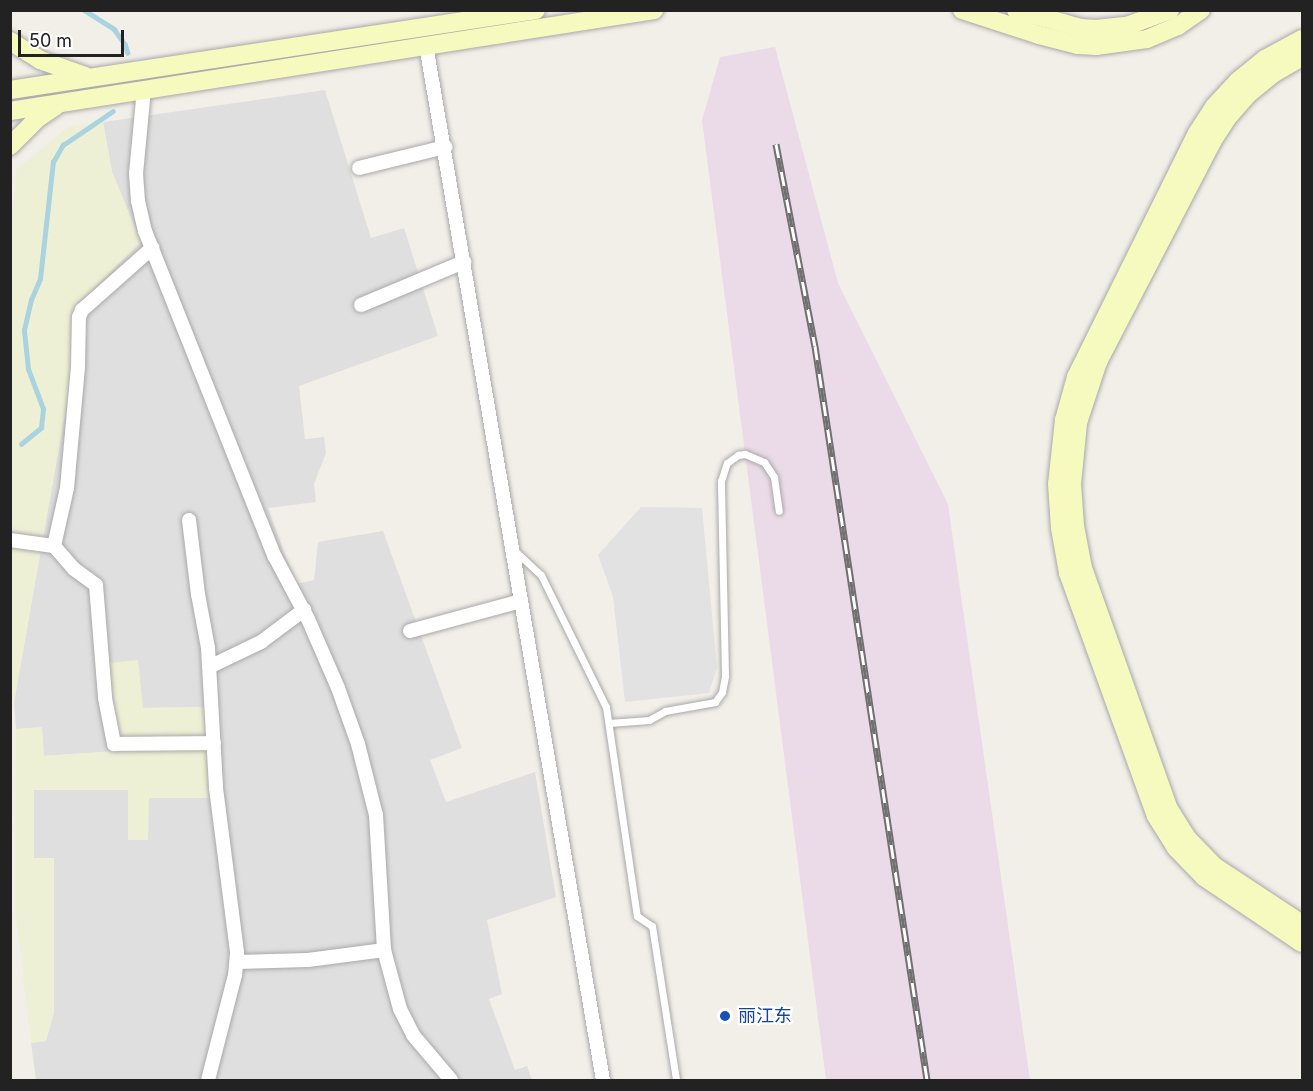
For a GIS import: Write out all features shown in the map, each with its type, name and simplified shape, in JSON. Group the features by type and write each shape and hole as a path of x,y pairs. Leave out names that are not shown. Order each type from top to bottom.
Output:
{"street":[{"path":"10,90 536,10"},
{"path":"10,111 67,100 654,10"},
{"path":"962,10 1039,35 1078,45 1096,46 1147,39 1178,26 1201,10"},
{"path":"1016,10 1046,15 1081,28 1112,28 1142,22 1170,10"},
{"path":"1302,39 1265,59 1238,81 1214,107 1197,133 1076,377 1064,420 1057,484 1060,528 1068,573 1156,816 1176,848 1204,877 1302,943"},
{"path":"10,41 57,68 93,78"},
{"path":"426,45 603,1080"},
{"path":"1302,57 1274,73 1249,93 1228,117 1212,142 1098,362 1078,423 1072,484 1075,526 1083,568 1170,809 1188,839 1214,866 1302,924"},
{"path":"144,89 137,187 141,215 275,557 304,609 338,687 358,744 376,815 384,950 406,1022 451,1080"},
{"path":"10,146 38,118 67,100"},
{"path":"359,168 445,147"},
{"path":"54,546 67,488 78,367 79,317 82,310 152,248"},
{"path":"361,304 464,262"},
{"path":"189,520 209,667 216,788 237,962 208,1080"},
{"path":"10,540 54,546 74,569 98,589 105,698 114,744 214,742"},
{"path":"410,631 521,601"},
{"path":"209,667 261,642 304,609"},
{"path":"237,962 308,960 384,950"}],"lane":[{"path":"609,723 649,720 665,711 715,702 722,692 725,676 721,481 727,463 738,455 745,454 764,462 774,477 779,511"},
{"path":"512,548 541,575 601,693 609,723 637,916 652,927 676,1080"}],"shaded area":[{"path":"775,47 838,283 948,504 1030,1080 826,1080 702,120 720,57"},
{"path":"325,90 371,238 404,228 438,336 299,386 305,439 324,437 326,453 314,484 316,502 268,508 296,584 314,580 318,542 383,531 462,748 430,760 446,802 535,772 556,897 487,920 502,994 489,999 515,1070 527,1066 532,1080 36,1080 31,1043 46,1041 54,858 34,858 34,790 128,790 128,839 148,798 204,707 143,708 108,664 118,751 43,756 42,728 16,729 14,702 71,379 76,305 141,242 112,172 103,122"},
{"path":"641,507 702,508 717,668 709,693 625,702 613,597 598,555"}],"green space":[{"path":"103,122 112,172 141,242 76,306 71,379 14,702 11,697 11,221 17,169 68,127"},
{"path":"138,660 143,708 204,707 210,798 149,798 148,840 128,840 128,790 34,790 34,858 54,858 54,1013 46,1041 31,1043 15,909 16,729 42,727 44,756 118,751 108,663"}],"waterway":[{"path":"84,10 114,29 125,44 128,53"},
{"path":"21,444 41,428 43,409 28,369 24,330 31,300 40,279 53,162 63,145 113,111"}],"railway":[{"path":"776,144 815,346 927,1080"}],"place":[{"name":"丽江东","path":"725,1016"}]}
